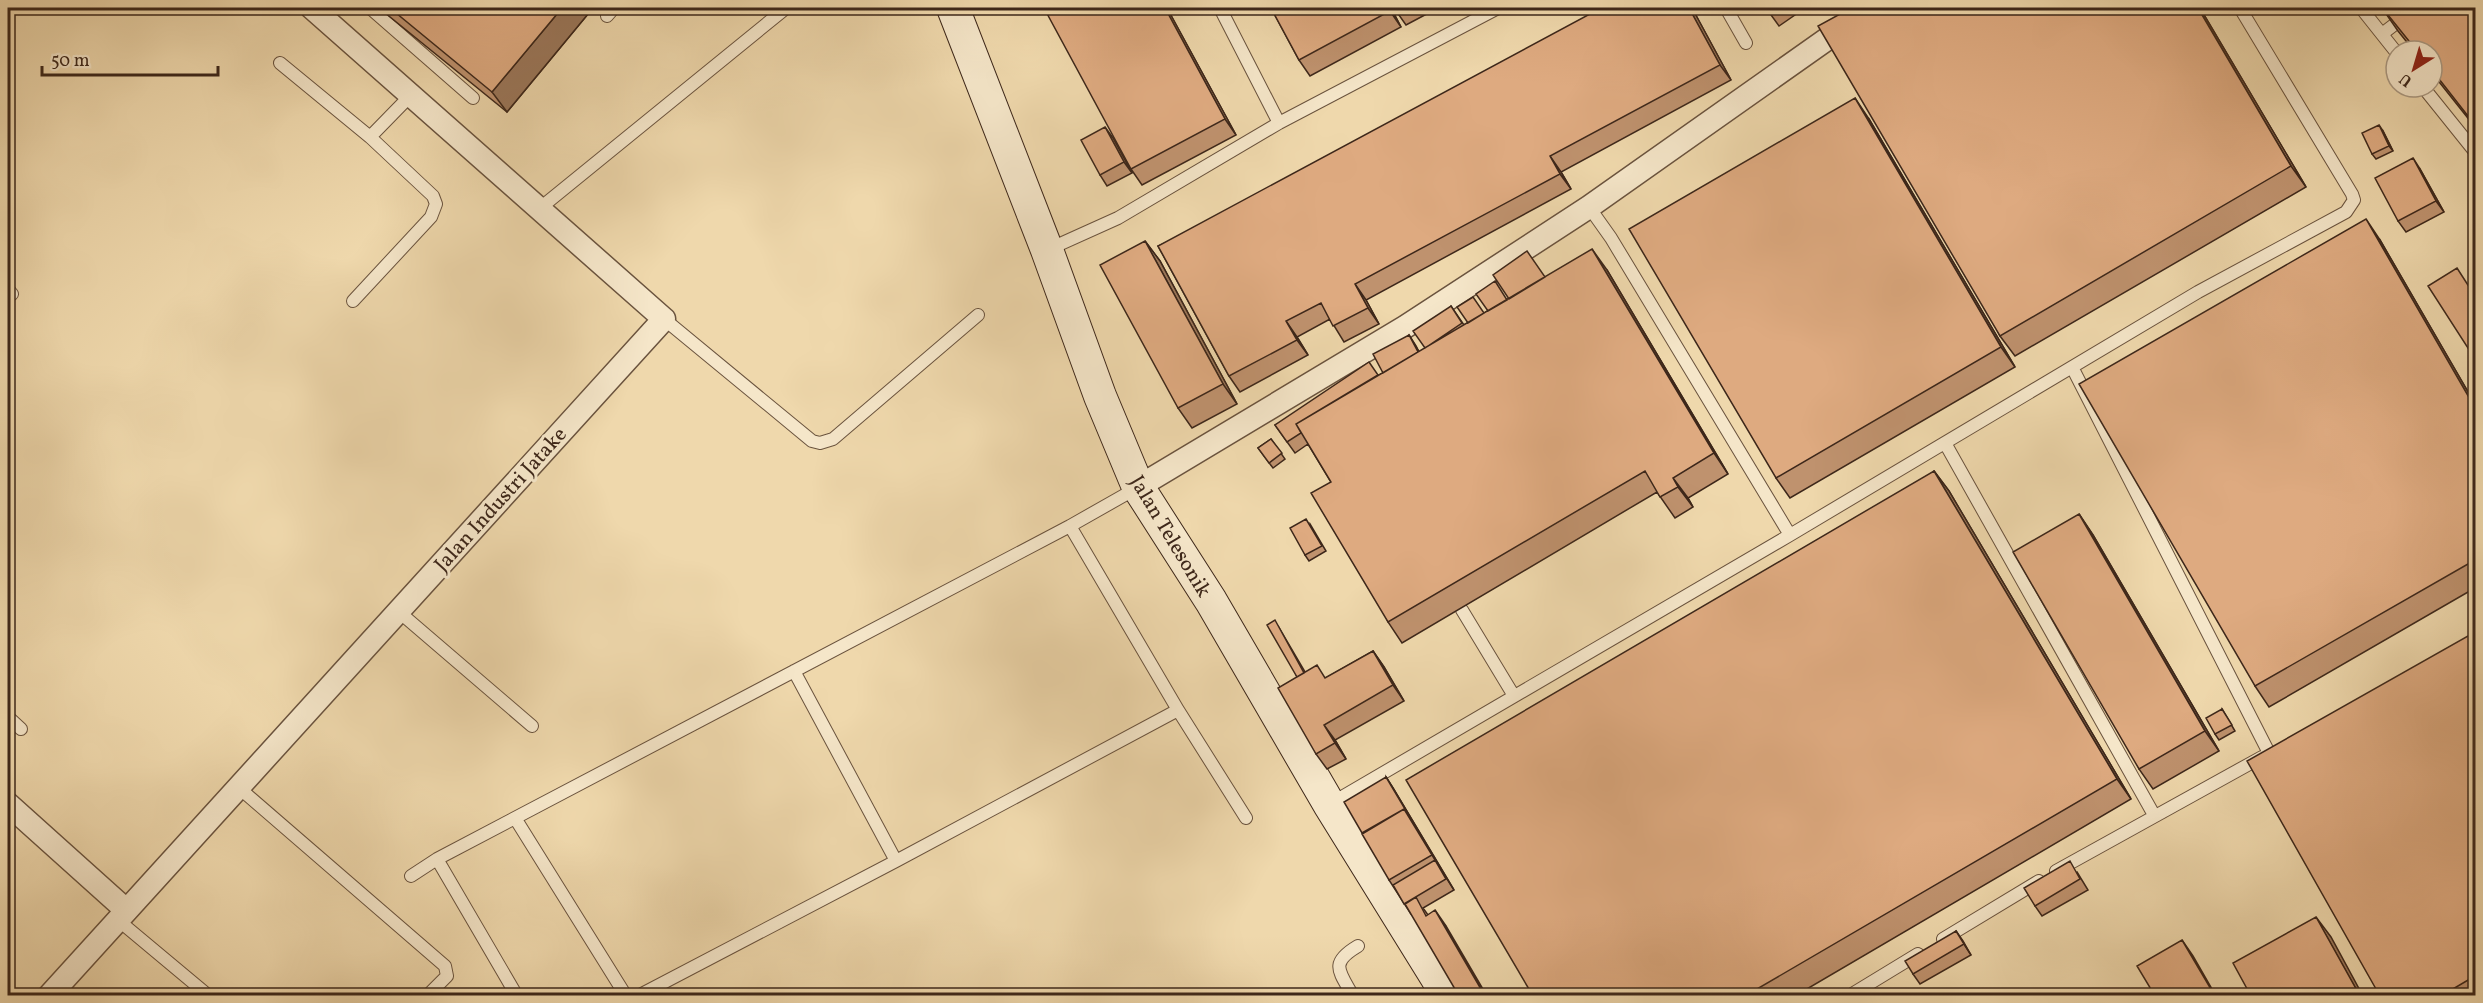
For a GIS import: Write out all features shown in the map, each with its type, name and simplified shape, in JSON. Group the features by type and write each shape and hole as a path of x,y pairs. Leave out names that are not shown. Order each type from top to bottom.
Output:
{"street":[{"path":"312,8 664,319"},
{"name":"Jalan Telesonik","path":"953,8 1047,250 1100,396 1138,487 1211,601 1329,804 1448,996"},
{"path":"1138,487 1405,327 1589,207 1871,8"},
{"name":"Jalan Industri Jatake","path":"49,996 664,319"},
{"path":"8,804 122,915"}],"lane":[{"path":"370,8 473,98"},
{"path":"539,209 786,8"},
{"path":"1220,8 1279,123"},
{"path":"1047,250 1118,218 1279,123 1498,8"},
{"path":"1726,8 1746,43"},
{"path":"1329,804 1790,535 2198,292 2346,212 2354,200 2352,194 2240,8"},
{"path":"2361,8 2386,39"},
{"path":"2382,34 2416,8"},
{"path":"280,63 370,137 433,196 436,204 431,217 353,301"},
{"path":"370,137 411,95"},
{"path":"2433,99 2475,153"},
{"path":"1589,207 1611,237 1790,535"},
{"path":"664,319 812,441 820,443 833,439 978,315"},
{"path":"1849,996 2095,847 2274,750 2072,368"},
{"path":"1945,443 2154,815"},
{"path":"411,876 437,859 1070,526 1138,487"},
{"path":"1070,526 1178,710 1246,818"},
{"path":"1462,610 1514,696"},
{"path":"398,611 532,726"},
{"path":"794,671 896,861"},
{"path":"638,996 1178,710"},
{"path":"8,717 21,729"},
{"path":"238,788 445,966 447,976 427,996"},
{"path":"515,818 626,996"},
{"path":"437,859 517,996"},
{"path":"122,915 209,996"},
{"path":"1353,996 1339,970 1339,962 1344,954 1358,946"}],"building":[{"path":"390,8 562,8 492,92"},
{"path":"1044,8 1165,8 1225,119 1131,169"},
{"path":"1271,8 1388,8 1390,11 1299,60"},
{"path":"1601,8 1689,8 1720,65 1550,156 1560,174 1355,284 1368,308 1333,326 1321,303 1286,321 1297,340 1229,376 1158,246"},
{"path":"1851,8 2198,8 2291,166 2000,336 1818,26"},
{"path":"2388,8 2475,8 2475,125 2444,85 2444,39 2407,39 2384,10"},
{"path":"1855,98 2001,347 1776,478 1629,229"},
{"path":"2379,125 2389,146 2372,154 2362,133"},
{"path":"1105,127 1124,162 1100,175 1081,140"},
{"path":"2413,158 2436,201 2398,221 2375,178"},
{"path":"2366,219 2475,408 2475,560 2255,686 2079,384"},
{"path":"1145,241 1223,384 1178,408 1100,265"},
{"path":"1592,249 1714,453 1673,478 1678,487 1660,497 1645,471 1388,622 1311,493 1331,482 1296,424"},
{"path":"1527,251 1545,277 1509,299 1493,275"},
{"path":"2457,268 2475,296 2475,359 2428,286"},
{"path":"1495,281 1507,300 1488,311 1476,294"},
{"path":"1473,297 1484,313 1468,323 1457,307"},
{"path":"1451,306 1462,323 1425,348 1413,331"},
{"path":"1409,335 1418,352 1383,373 1373,354"},
{"path":"1369,362 1378,375 1296,424 1301,433 1287,442 1275,425"},
{"path":"1271,439 1282,453 1269,463 1258,448"},
{"path":"1934,471 2117,779 1745,996 1533,996 1406,780"},
{"path":"2079,514 2205,731 2139,769 2013,552"},
{"path":"1306,519 1322,546 1305,555 1290,528"},
{"path":"1275,620 1304,673 1297,677 1267,625"},
{"path":"2475,632 2475,976 2441,996 2380,996 2247,761"},
{"path":"1373,651 1393,685 1324,725 1335,743 1316,754 1278,688 1317,665 1325,678"},
{"path":"2222,709 2232,725 2215,734 2206,718"},
{"path":"1386,777 1408,814 1404,809 1362,833 1344,802"},
{"path":"1404,809 1432,855 1389,880 1362,834"},
{"path":"1435,860 1446,879 1404,904 1393,885"},
{"path":"2070,861 2080,879 2035,906 2024,888"},
{"path":"1416,897 1426,916 1435,910 1485,996 1459,996 1405,904"},
{"path":"2316,917 2360,996 2251,996 2233,963"},
{"path":"1956,931 1964,944 1913,974 1905,961"},
{"path":"2182,940 2215,996 2155,996 2137,966"}]}
